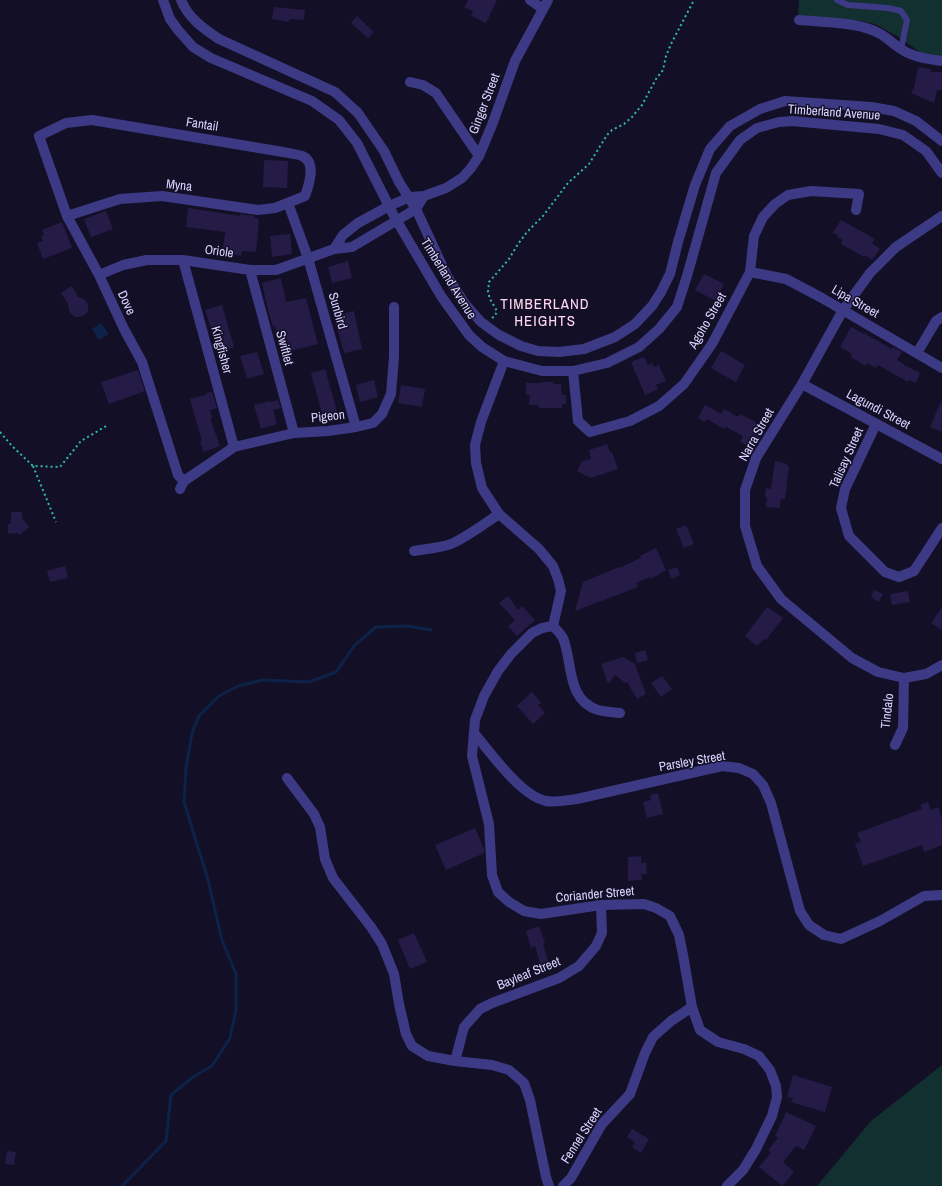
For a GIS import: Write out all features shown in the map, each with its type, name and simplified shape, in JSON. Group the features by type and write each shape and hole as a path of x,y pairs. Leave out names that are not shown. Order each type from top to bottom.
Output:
{"street":[{"name":"Timberland Avenue","path":"163,0 170,19 193,47 211,58 312,101 339,120 357,143 396,220 441,296 465,331 482,347 504,361 542,371 573,371 607,363 639,347 659,329 677,306 716,173 740,140 757,128 779,122 792,121 880,129 903,135 926,151 942,173"},
{"name":"Timberland Avenue","path":"182,0 192,18 205,30 219,39 335,92 358,113 384,151 399,182 410,197 447,276 465,304 481,322 499,335 521,346 538,351 559,352 584,349 615,337 635,324 652,306 670,274 695,185 710,149 730,126 760,109 785,101 871,107 894,111 916,121 942,141"},
{"path":"530,0 546,4"},
{"name":"Ginger Street","path":"334,249 343,235 358,223 389,206 410,197 424,196 446,188 462,178 471,168 479,156 492,125 515,62 546,4"},
{"path":"799,20 862,26 887,37 901,50 926,59 942,61"},
{"path":"410,82 423,85 436,93 479,156"},
{"name":"Fantail","path":"39,136 66,123 92,120 304,156 310,165 310,181 305,196 288,203"},
{"name":"Dove","path":"39,136 67,216 99,275 124,329 142,362 182,485"},
{"name":"Agoho Street","path":"573,371 578,421 590,432 630,421 659,406 684,384 712,344 750,272 754,236 763,217 775,204 788,195 811,191 859,194 856,210"},
{"name":"Myna","path":"67,216 120,199 162,196 258,210 275,208 288,203"},
{"path":"396,220 416,209 424,196"},
{"name":"Sunbird","path":"288,203 308,258 356,427"},
{"name":"Narra Street","path":"942,216 896,247 870,273 843,310 802,384 756,458 745,490 745,526 757,566 781,599 852,658 878,672 904,678 926,674 942,665"},
{"name":"Oriole","path":"99,275 123,265 147,260 183,260 250,270 276,270 334,249 352,247 396,220"},
{"path":"678,242 695,248"},
{"name":"Kingfisher","path":"183,260 234,447"},
{"name":"Swiftlet","path":"250,270 294,433"},
{"name":"Lipa Street","path":"750,272 786,279 843,310 942,368"},
{"name":"Pigeon","path":"182,485 234,447 294,433 328,431 373,423 382,414 391,394 394,357 394,307"},
{"path":"917,353 936,321 942,317"},
{"path":"504,361 481,422 475,445 476,463 482,488 499,514 539,549 553,566 561,591 553,626 562,638 576,691 585,703 597,709 620,713"},
{"name":"Lagundi Street","path":"802,384 942,459"},
{"name":"Talisay Street","path":"876,424 845,489 841,508 849,536 885,572 899,576 914,570 942,528"},
{"path":"414,551 451,544 499,514"},
{"name":"Coriander Street","path":"553,626 532,632 511,654 498,671 484,696 475,720 472,756 489,824 492,875 498,892 509,902 524,911 541,914 601,905 644,904 656,908 670,916 679,935 692,1007 700,1030 718,1042 744,1049 759,1056 770,1070 776,1086 777,1097 772,1116 756,1149 743,1170 727,1186"},
{"name":"Tindalo","path":"895,745 903,728 904,678"},
{"name":"Parsley Street","path":"474,733 519,785 537,799 547,801 577,799 722,766 739,768 753,774 763,785 771,803 800,911 809,925 824,935 841,939 880,921 924,896 942,895"},
{"path":"286,778 314,814 320,827 325,859 333,878 371,927 382,944 394,974 406,1034 412,1046 428,1056 455,1062 492,1065 509,1070 524,1083 530,1100 549,1186"},
{"name":"Bayleaf Street","path":"455,1062 464,1027 480,1009 492,1003 559,978 579,966 596,946 602,932 601,905"},
{"name":"Fennel Street","path":"563,1186 571,1178 602,1124 630,1094 645,1053 653,1037 671,1021 692,1007"}],"lane":[{"path":"837,0 848,5 888,8 902,11 907,20 901,50"}],"path":[{"path":"481,322 495,316 497,311 488,292 489,282 509,259 527,232 543,216 569,182 587,168 607,135 612,130 632,118 642,105 663,70 666,56 671,44 694,0"},
{"path":"33,466 60,467 81,441 108,425"},
{"path":"0,432 33,466 56,522"}],"green space":[{"path":"799,0 942,0 942,57 920,52 897,36 875,24 861,21 798,15"},
{"path":"942,1065 942,1186 817,1186 871,1121"}],"water":[{"path":"101,323 109,334 99,340 92,329"}],"building":[{"path":"468,0 497,0 486,23 471,16 473,11 464,7"},
{"path":"274,7 305,10 304,20 290,19 289,22 272,19"},
{"path":"357,16 374,32 368,38 351,23"},
{"path":"918,67 931,69 931,72 942,72 942,90 937,90 934,103 911,93 914,88"},
{"path":"264,160 288,161 287,188 263,187"},
{"path":"188,208 240,216 240,214 254,216 254,218 258,218 256,252 242,251 241,256 227,253 227,248 223,248 225,232 186,227"},
{"path":"106,211 113,229 91,237 84,219"},
{"path":"841,220 875,239 872,243 880,249 872,260 865,255 864,257 841,244 843,240 837,237 838,235 833,233"},
{"path":"62,222 72,248 43,259 37,243 43,241 41,236 44,235 42,230"},
{"path":"290,234 292,254 272,257 270,236"},
{"path":"348,261 352,278 332,283 328,267"},
{"path":"704,274 724,284 720,292 724,294 720,303 695,290"},
{"path":"281,278 286,302 306,298 318,344 282,353 275,326 273,327 268,310 262,283"},
{"path":"72,286 78,297 84,299 88,304 88,311 81,317 75,317 70,313 68,304 61,293"},
{"path":"222,305 234,347 226,350 219,328 212,331 205,310"},
{"path":"354,311 362,349 344,353 334,316"},
{"path":"851,327 892,349 893,347 902,352 897,360 920,373 916,383 909,380 908,382 878,365 876,368 867,363 866,366 851,357 852,354 840,347"},
{"path":"721,351 745,365 736,382 711,368"},
{"path":"257,352 264,374 247,379 240,356"},
{"path":"644,357 648,365 652,363 654,367 659,365 666,381 656,385 658,389 645,395 631,362"},
{"path":"325,369 338,415 323,418 311,373"},
{"path":"138,370 145,391 109,404 101,382"},
{"path":"374,380 378,397 360,402 356,385"},
{"path":"541,382 561,384 562,395 566,395 566,404 562,404 562,408 539,408 539,405 529,405 530,395 526,395 526,383"},
{"path":"401,385 425,389 422,407 398,403"},
{"path":"212,392 217,408 210,410 212,417 210,418 220,446 204,452 200,442 202,441 190,399"},
{"path":"942,399 942,432 930,427"},
{"path":"278,400 281,408 273,410 277,424 261,429 254,405"},
{"path":"705,405 721,414 724,409 738,417 740,414 765,427 753,449 740,442 743,436 726,427 724,429 707,419 705,422 698,418"},
{"path":"607,444 610,452 612,452 618,469 591,478 577,471 582,461 591,459 589,450"},
{"path":"775,461 787,464 787,466 789,466 785,499 781,499 780,508 766,507 766,488 771,489"},
{"path":"11,512 22,512 22,518 29,527 19,535 18,533 8,534 8,524 11,524"},
{"path":"686,525 694,544 684,548 676,529"},
{"path":"656,548 666,570 651,579 650,577 636,583 638,587 575,611 583,582 641,558 640,556"},
{"path":"65,566 68,578 50,582 47,571"},
{"path":"677,567 680,575 671,579 668,570"},
{"path":"874,590 883,594 879,602 871,597"},
{"path":"908,591 910,602 892,605 890,594"},
{"path":"508,596 518,610 522,606 535,620 517,636 508,626 515,620 499,603"},
{"path":"767,607 783,618 766,640 764,639 757,646 745,636"},
{"path":"942,607 942,630 931,623"},
{"path":"645,650 648,660 637,663 635,653"},
{"path":"623,657 635,664 646,694 637,699 627,682 625,683 615,675 608,684 601,664"},
{"path":"662,676 672,689 661,697 651,683"},
{"path":"532,692 541,703 538,705 545,713 533,724 517,706"},
{"path":"658,793 663,814 647,818 643,802 651,800 650,795"},
{"path":"928,802 931,810 938,807 942,819 942,845 924,852 922,845 863,866 855,844 861,842 857,833 922,809 920,805"},
{"path":"475,828 484,849 484,853 446,870 435,845"},
{"path":"641,856 641,863 646,863 647,874 641,874 642,880 628,881 628,857"},
{"path":"539,926 545,943 543,944 549,965 541,967 535,946 531,948 526,931"},
{"path":"414,933 427,962 410,969 398,940"},
{"path":"793,1075 832,1087 825,1112 791,1102 793,1098 787,1097"},
{"path":"786,1112 816,1126 804,1150 796,1146 783,1162 794,1172 782,1186 759,1167 771,1153 768,1150 778,1138 775,1136"},
{"path":"632,1129 649,1139 641,1153 632,1147 635,1142 627,1137"},
{"path":"7,1151 16,1152 14,1165 5,1164"}],"waterway":[{"path":"122,1186 166,1141 171,1095 193,1077 212,1066 230,1038 236,1010 236,974 222,940 208,880 184,802 186,769 192,733 199,716 219,696 238,686 263,680 309,682 336,672 355,645 376,627 407,626 431,630"}],"district":[{"name":"TIMBERLAND HEIGHTS","path":"545,314"}]}
